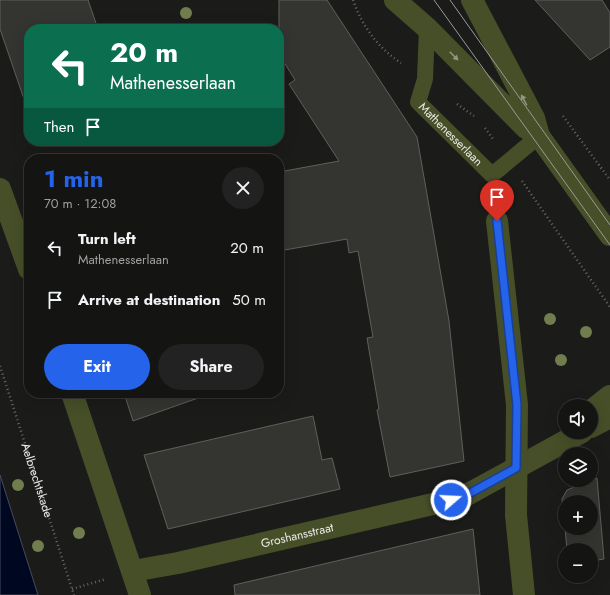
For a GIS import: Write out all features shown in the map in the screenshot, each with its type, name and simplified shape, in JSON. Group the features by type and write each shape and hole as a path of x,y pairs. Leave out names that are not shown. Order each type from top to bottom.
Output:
{"street":[{"path":"395,0 427,28 526,128 539,136"},
{"path":"472,0 534,118 539,136 610,235"},
{"path":"0,189 24,255"},
{"path":"497,221 517,405 516,514 524,595"},
{"path":"598,405 610,396"},
{"path":"74,398 140,595"},
{"path":"598,423 610,417"},
{"name":"Groshansstraat","path":"516,468 558,436"},
{"name":"Groshansstraat","path":"133,571 178,563 463,497 569,439"}],"lane":[{"name":"Mathenesserlaan","path":"427,28 425,79 418,102 492,175 539,136"}],"path":[{"name":"Aelbrechtskade","path":"0,366 74,595"},
{"path":"72,589 133,571"}],"water":[{"path":"0,475 38,595 0,595"}],"building":[{"path":"0,0 88,0 96,24 24,24 24,99 0,29"},
{"path":"279,0 327,0 417,137 449,321 464,461 390,477 377,410 379,409 367,338 373,337 358,251 349,253 347,239 284,250 284,171 339,161 289,84 295,80 284,62 284,24 279,24"},
{"path":"535,0 602,0 610,13 610,47 590,60"},
{"path":"126,398 198,398 133,421"},
{"path":"313,416 322,460 332,458 340,489 168,529 144,455"},
{"path":"574,487 598,487 604,559 598,560 598,543 566,543 566,535 598,535 598,495 564,495 567,490"},
{"path":"473,529 480,595 235,595 234,585"}],"tram line":[{"path":"434,0 610,245"},
{"path":"450,0 610,225"}],"route":[{"path":"451,500 463,497 516,468 517,405 497,221"}]}
